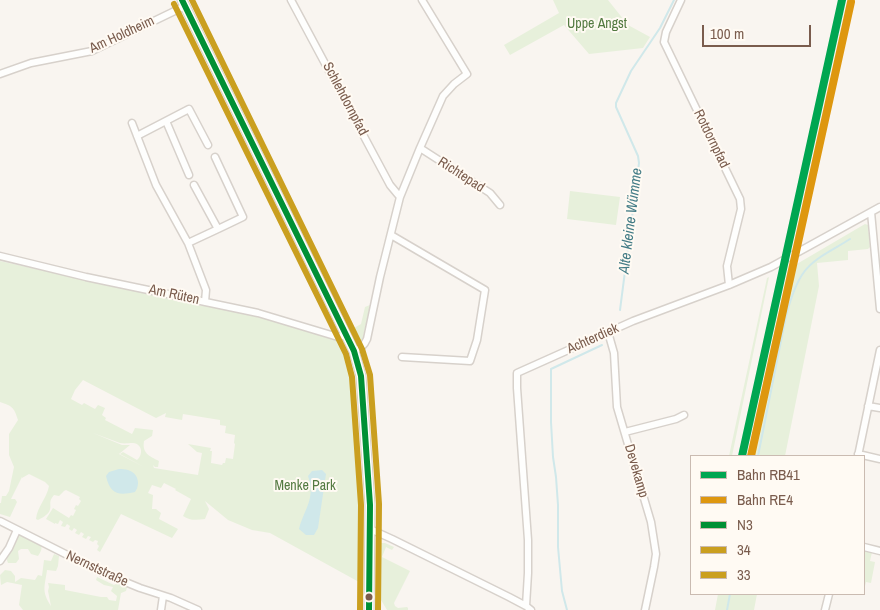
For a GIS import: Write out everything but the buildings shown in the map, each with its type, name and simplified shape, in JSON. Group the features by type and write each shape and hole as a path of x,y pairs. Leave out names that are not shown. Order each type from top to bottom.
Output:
{"main road":[{"path":"184,3 354,351 361,376 370,505 369,610"}],"street":[{"name":"Schlehdornpfad","path":"291,0 390,185 400,197"},
{"path":"354,351 365,344 367,338 400,197 443,96 467,74 422,0"},
{"name":"Rotdornpfad","path":"681,0 666,32 664,42 740,199 741,209 727,266 729,285"},
{"name":"Am Holdheim","path":"0,74 31,63 92,51 184,3"},
{"path":"137,136 189,109 208,145"},
{"path":"166,122 189,175"},
{"path":"132,123 156,185 188,243 206,290 205,302"},
{"name":"Richtepad","path":"420,148 490,193 500,205"},
{"path":"188,243 243,217 215,157"},
{"path":"194,185 218,229"},
{"name":"Achterdiek","path":"529,608 528,540 517,373 633,321 771,267 880,207"},
{"path":"870,212 880,309"},
{"path":"390,235 485,290 477,340 470,361 402,357"},
{"name":"Am Rüten","path":"0,256 258,313 338,337 346,335"},
{"name":"Devekamp","path":"608,332 614,353 617,406 651,522 656,554 644,610"},
{"path":"858,455 880,350"},
{"path":"868,406 880,408"},
{"path":"625,432 676,419 684,415"},
{"path":"865,456 880,459"},
{"name":"Nernststraße","path":"0,521 100,572 198,610"},
{"path":"370,529 529,608"},
{"path":"0,561 17,530"},
{"path":"865,547 880,551"},
{"path":"825,610 829,595"},
{"path":"161,610 163,596"}],"green space":[{"name":"Uppe Angst","path":"553,0 608,0 628,25 650,37 643,48 589,54 564,25 510,55 504,45 559,13"},
{"path":"570,191 620,197 616,225 567,219"},
{"path":"865,224 868,225 870,247 868,249 848,251 848,260 817,263 819,286 785,455 748,455 776,325 790,268"},
{"name":"Menke Park","path":"0,261 201,306 210,306 248,314 339,341 350,359 360,453 364,506 360,517 359,582 270,533 252,530 228,520 205,501 209,509 205,519 194,520 186,518 183,516 191,499 164,483 161,488 152,485 148,493 153,495 152,509 156,509 161,513 159,519 178,529 172,538 121,514 100,552 97,550 99,546 97,544 98,541 95,540 93,542 89,540 91,537 88,536 86,539 82,537 84,534 81,532 79,535 75,533 77,530 74,528 72,531 67,524 65,527 61,526 63,522 60,520 58,524 55,524 46,519 53,508 69,518 71,515 73,516 76,505 78,506 81,501 80,497 66,490 59,496 54,495 49,512 40,519 36,519 49,486 29,474 22,477 11,499 15,499 17,502 10,517 0,514 2,496 6,496 9,491 14,467 9,455 9,434 18,420 12,408 0,402","holes":["83,380 156,418 166,413 165,417 182,420 183,414 220,420 220,425 226,426 225,433 235,435 233,459 226,458 225,463 222,465 211,463 211,448 188,444 197,452 202,453 198,475 154,468 153,465 158,467 159,461 147,454 144,448 144,441 152,436 153,430 135,428 132,434 105,420 106,418 102,415 105,408 98,405 95,409 71,399","93,433 120,443 139,445 141,453 137,460 123,452 120,454 144,467 90,439 119,454 130,445 122,445"]},
{"path":"769,277 732,455 729,455 767,278"},
{"path":"370,305 362,342 359,343 349,324 354,328 361,324 365,307"},
{"path":"21,534 32,539 33,542 39,541 40,552 38,556 31,554 28,549 21,549 18,551 19,559 16,563 8,563 5,555 17,540 16,537"},
{"path":"379,543 385,543 394,547 392,550 386,547 382,557 410,571 394,603 398,608 407,607 408,610 387,610 381,600"},
{"path":"865,550 872,552 870,561 875,562 871,583 866,582 865,586"},
{"path":"54,554 59,556 58,566 56,571 47,570 44,588 51,606 48,583 65,585 65,590 107,597 109,600 116,601 117,596 111,591 113,587 104,585 96,580 97,577 114,585 118,583 125,584 127,587 126,591 121,593 118,610 23,610 19,605 22,585 7,582 1,585 0,575 5,570 11,571 15,576 15,582 21,578 35,580 38,575 42,576 44,560 51,561"},
{"path":"718,595 757,595 754,610 715,610"}],"water":[{"path":"119,469 131,471 136,476 138,486 135,492 124,494 112,490 106,476 109,472"},
{"path":"322,470 326,474 318,528 314,535 306,535 299,529 310,498 311,491 308,476 312,471"}],"waterway":[{"name":"Alte kleine Wümme","path":"620,310 639,163 638,156 616,107 616,103 631,71 660,28 674,0"},
{"path":"758,455 786,316 795,287 804,272 814,262 850,239"},
{"name":"Alte kleine Wümme","path":"567,610 562,591 558,547 558,505 551,422 551,369 602,345"},
{"path":"727,610 730,595"}],"rail line":[{"name":"RB41","path":"742,455 842,0"},
{"name":"RE4","path":"751,455 851,2"}],"transit line":[{"name":"N3","path":"182,0 354,351 361,376 370,505 369,610"},
{"name":"33","path":"192,0 362,349 370,375 379,504 378,610"},
{"name":"34","path":"174,4 346,354 352,377 361,505 360,610"}]}
